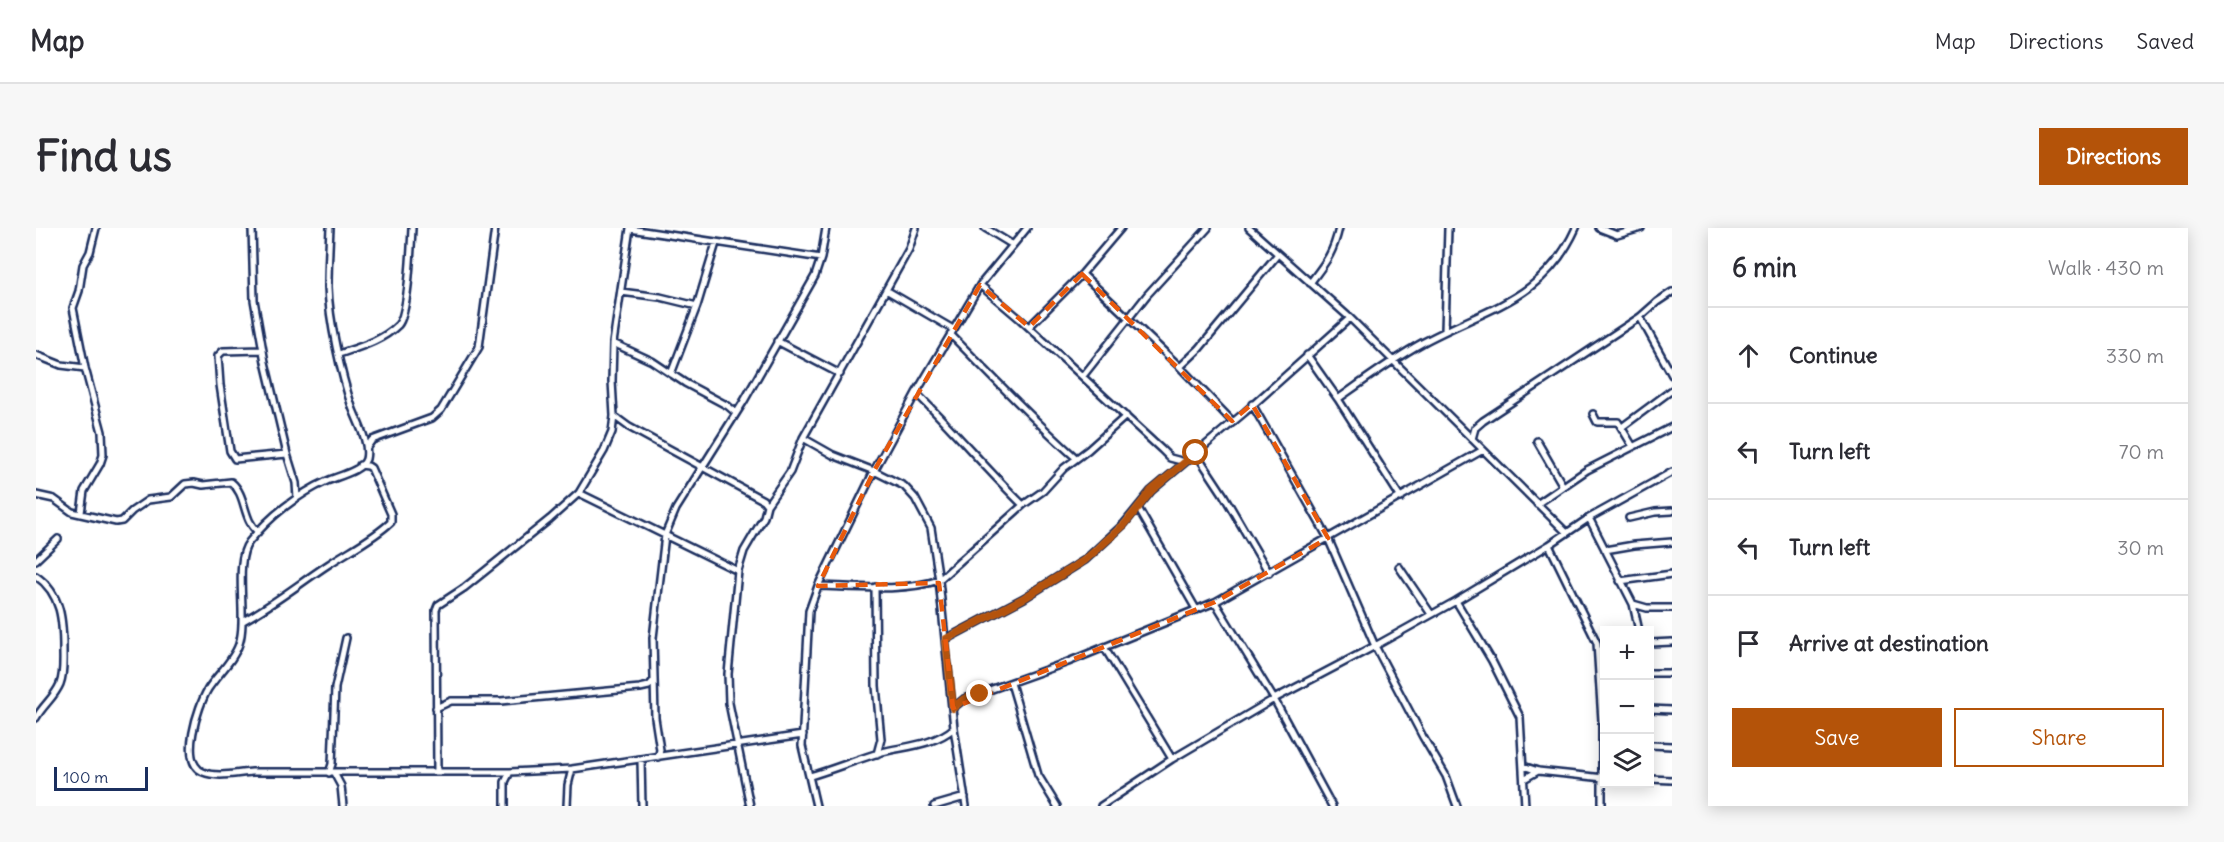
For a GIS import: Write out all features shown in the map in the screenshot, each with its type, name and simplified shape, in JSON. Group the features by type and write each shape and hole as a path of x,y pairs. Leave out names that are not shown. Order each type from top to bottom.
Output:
{"street":[{"path":"81,513 84,491 103,455 102,432 85,368 73,308 79,291 83,265 90,252 96,228"},
{"path":"252,228 254,300 262,350 296,483 297,498"},
{"path":"330,228 328,288 331,320 349,398 367,447 366,459 360,465 297,498 247,544 242,558 243,621 239,646 200,704 194,725 192,762 202,772 217,775 252,772 510,772 572,769 803,735"},
{"path":"339,354 384,336 402,320 412,228"},
{"path":"367,447 372,440 432,418 441,410 479,346 495,228"},
{"path":"437,772 436,616 438,605 464,588 579,493 604,451 612,432 614,416 613,343 630,228 821,258"},
{"path":"658,757 660,750 653,638 665,535 676,509 704,467 815,276 821,258 826,228"},
{"path":"750,806 729,703 728,674 738,571 744,551 764,517 767,505 790,472 803,438 909,249 916,228"},
{"path":"985,228 1013,245"},
{"path":"816,806 802,746 809,611 818,586 874,471 916,393 980,285 1027,228"},
{"path":"1029,327 1082,274 1121,228"},
{"path":"1083,375 1147,295 1208,228"},
{"path":"1249,228 1350,318 1566,532"},
{"path":"1311,283 1330,257 1339,228"},
{"path":"1445,331 1448,228"},
{"path":"1338,399 1393,360 1445,331 1503,305 1538,282 1560,258 1576,228"},
{"path":"1599,228 1611,235 1641,228"},
{"path":"671,374 697,306 716,243"},
{"path":"1180,367 1199,349 1278,254"},
{"path":"1082,274 1180,367 1232,421"},
{"path":"980,285 1083,375 1170,458 1185,462"},
{"path":"886,290 952,332 1035,422 1076,458"},
{"path":"621,292 660,297 697,306"},
{"path":"1472,439 1475,428 1483,421 1640,317 1672,292"},
{"path":"1640,317 1672,375"},
{"path":"946,639 1015,603 1085,560 1110,539 1151,491 1350,318"},
{"path":"777,341 840,374"},
{"path":"613,343 652,361 736,413"},
{"path":"262,350 223,351 218,356 230,451 235,459 287,454"},
{"path":"1307,354 1401,498"},
{"path":"36,355 61,365 85,368"},
{"path":"1622,427 1672,390"},
{"path":"916,393 944,419 987,470 1023,505"},
{"path":"1252,404 1328,538 1376,646 1422,737 1446,776 1457,806"},
{"path":"1593,414 1598,422 1615,421 1622,427 1632,445"},
{"path":"614,416 629,427 763,500 767,505"},
{"path":"818,586 875,587 928,584 939,580 1126,416"},
{"path":"1537,504 1587,470 1632,445 1672,427"},
{"path":"803,438 904,486 924,512 931,528 939,580 954,728 966,806"},
{"path":"1537,441 1563,486"},
{"path":"953,708 964,699 1011,683 1215,602 1483,450"},
{"path":"1196,453 1224,494 1269,573"},
{"path":"243,621 266,608 332,561 364,544 391,522 391,514 370,468 360,465"},
{"path":"1101,806 1172,759 1274,699 1456,601 1589,518 1672,472"},
{"path":"36,495 54,499 72,512 116,522 122,521 148,500 171,497 185,484 203,485 228,481 236,486 245,505 250,525 258,532"},
{"path":"579,493 738,571"},
{"path":"1138,508 1196,609"},
{"path":"1629,518 1672,511"},
{"path":"1589,518 1633,604 1638,626"},
{"path":"36,560 58,539"},
{"path":"1605,550 1672,542"},
{"path":"1549,545 1598,643 1601,680"},
{"path":"1399,567 1431,614"},
{"path":"1620,581 1672,574"},
{"path":"36,576 51,590 60,607 63,658 61,681 53,698 42,707 36,718"},
{"path":"875,587 876,686 881,739 877,754"},
{"path":"1456,601 1492,661 1520,717 1525,806"},
{"path":"1215,602 1274,699 1331,804 1324,806"},
{"path":"1633,604 1647,608 1672,608"},
{"path":"343,806 341,786 331,773 335,688 346,638"},
{"path":"1654,643 1672,642"},
{"path":"1104,647 1172,759"},
{"path":"1654,673 1672,673"},
{"path":"436,708 451,701 501,701 640,688 649,686 654,681"},
{"path":"1011,683 1038,775 1057,806"},
{"path":"1654,709 1672,710"},
{"path":"810,776 877,754 942,737 954,728"},
{"path":"1654,745 1672,746"},
{"path":"641,760 642,806"},
{"path":"1523,766 1538,771 1600,777"},
{"path":"567,806 568,776 572,769"},
{"path":"1524,779 1538,771"},
{"path":"504,806 506,782 510,772"},
{"path":"1654,779 1672,780"},
{"path":"1602,806 1603,788"},
{"path":"934,806 965,797"}],"highlighted area":[{"path":"1082,274 1232,421 1252,404 1328,538 1215,602 953,708 939,583 818,586 874,471 980,285 1029,327"}],"route":[{"path":"980,694 964,699 953,708 946,639 1024,598 1085,560 1125,524 1151,491 1196,453"}]}
